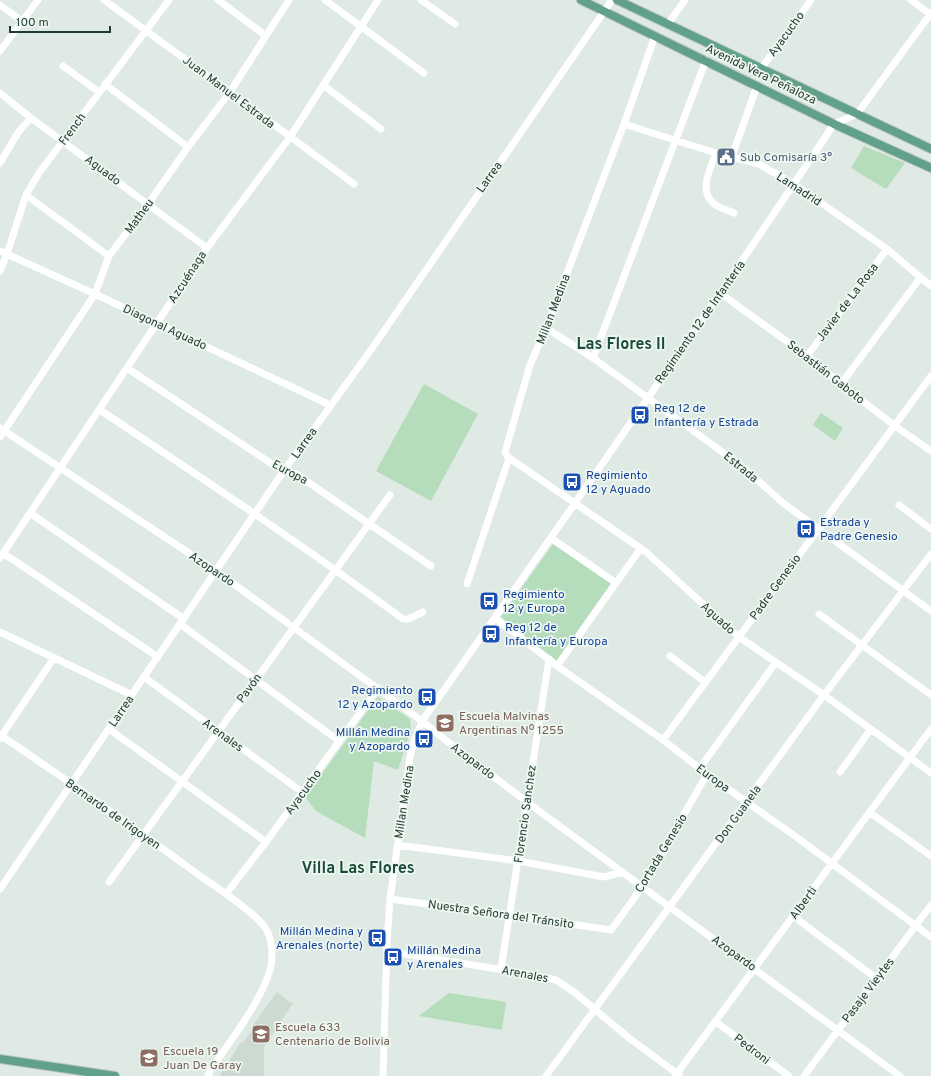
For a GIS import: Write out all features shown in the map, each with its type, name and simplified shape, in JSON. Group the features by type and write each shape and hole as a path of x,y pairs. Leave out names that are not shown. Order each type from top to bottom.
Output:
{"main road":[{"name":"Avenida Vera Peñaloza","path":"581,0 834,124 931,168"},
{"name":"Avenida Vera Peñaloza","path":"617,0 931,149"},
{"path":"0,1059 99,1075 115,1076"}],"street":[{"path":"0,51 38,0"},
{"name":"Juan Manuel Estrada","path":"104,0 147,30 354,184"},
{"name":"French","path":"0,271 26,195 38,173 64,141 169,0"},
{"path":"218,0 266,36"},
{"name":"Matheu","path":"1,432 96,294 110,256 188,147 230,92 289,0"},
{"path":"325,0 424,73"},
{"name":"Azcuénaga","path":"2,555 207,248 290,137 378,0"},
{"path":"420,0 455,24"},
{"name":"Larrea","path":"0,889 285,469 372,347 612,0"},
{"path":"668,24 685,0"},
{"name":"Ayacucho","path":"761,68 810,0"},
{"path":"834,124 857,114 931,14 910,0"},
{"path":"0,5 22,21"},
{"name":"Millan Medina","path":"467,584 509,458 505,452 530,365 546,328 624,124 655,36"},
{"path":"593,358 706,60"},
{"path":"63,66 99,92"},
{"path":"105,84 188,147"},
{"path":"323,85 381,129"},
{"path":"732,156 757,86"},
{"name":"Aguado","path":"0,93 31,118 207,248"},
{"path":"0,163 19,131 31,118"},
{"name":"Lamadrid","path":"624,124 716,153 759,164 794,184 886,249 931,286"},
{"name":"Regimiento 12 de Infantería","path":"422,721 720,293 834,124"},
{"path":"716,153 705,182 707,194 713,203 734,213"},
{"path":"26,195 110,256"},
{"name":"Javier de La Rosa","path":"807,356 886,249"},
{"name":"Diagonal Aguado","path":"0,251 96,294 330,405"},
{"path":"841,384 920,278"},
{"name":"Sebastián Gaboto","path":"720,293 807,356 894,426 931,451"},
{"name":"Estrada","path":"546,328 593,358 744,468 783,503 931,611"},
{"name":"Europa","path":"127,368 275,466 296,474 431,566"},
{"name":"Padre Genesio","path":"663,740 931,376"},
{"path":"100,410 256,513 336,569 403,619 408,619 423,612"},
{"name":"Azopardo","path":"1,432 60,468 216,571 378,688 527,801 900,1076"},
{"name":"Aguado","path":"509,458 641,548 739,637 824,695 931,773"},
{"name":"Pavón","path":"110,882 293,627 390,495"},
{"path":"899,505 931,529"},
{"path":"30,513 182,622 255,680 339,741"},
{"path":"550,538 616,583"},
{"path":"557,666 641,548"},
{"name":"Don Guanela","path":"546,1076 824,695 904,592 931,554"},
{"path":"2,555 158,658"},
{"path":"819,614 931,695"},
{"name":"Europa","path":"495,618 557,666 663,740 707,774 931,937"},
{"path":"0,632 132,695"},
{"path":"670,656 705,682"},
{"path":"0,736 54,658"},
{"name":"Florencio Sanchez","path":"502,969 549,659"},
{"path":"700,768 776,662"},
{"name":"Arenales","path":"144,677 302,792"},
{"name":"Ayacucho","path":"226,894 266,842 378,688"},
{"name":"Millan Medina","path":"383,1076 390,899 410,757 422,721"},
{"path":"109,729 266,842"},
{"path":"840,772 871,729"},
{"name":"Alberti","path":"678,1075 931,729"},
{"name":"Bernardo de Irigoyen","path":"0,736 144,834 226,894 253,915 266,928 270,940 272,959 269,974 262,992 211,1069 208,1076"},
{"name":"Cortada Genesio","path":"611,930 643,886 707,774"},
{"path":"869,812 931,856"},
{"path":"397,845 518,861 604,877 623,872"},
{"name":"Nuestra Señora del Tránsito","path":"390,899 611,930"},
{"name":"Pasaje Vieytes","path":"804,1076 931,904"},
{"path":"793,916 876,978"},
{"name":"Arenales","path":"387,950 502,969 556,980 574,992 629,1038 678,1075"},
{"name":"Pedroni","path":"716,1022 788,1076"}],"shaded area":[{"name":"Escuela 633 Centenario de Bolivia","path":"277,992 287,1001 293,1003 264,1047 264,1076 220,1076 241,1042 243,1043 255,1026 253,1025"}],"green space":[{"path":"864,146 905,163 886,189 851,168"},
{"path":"424,384 478,414 431,501 376,471"},
{"path":"821,413 843,428 835,441 813,425"},
{"path":"553,544 611,583 557,661 501,617"},
{"path":"378,697 410,719 411,730 398,770 374,761 365,838 316,811 305,797"},
{"path":"449,993 506,1002 502,1030 419,1016"}],"place":[{"name":"Sub Comisaría 3°","path":"726,157"},
{"name":"Reg 12 de Infantería y Estrada","path":"640,415"},
{"name":"Regimiento 12 y Aguado","path":"572,482"},
{"name":"Estrada y Padre Genesio","path":"806,529"},
{"name":"Regimiento 12 y Europa","path":"489,601"},
{"name":"Reg 12 de Infantería y Europa","path":"491,634"},
{"name":"Regimiento 12 y Azopardo","path":"427,697"},
{"name":"Escuela Malvinas Argentinas Nº 1255","path":"445,723"},
{"name":"Millán Medina y Azopardo","path":"424,739"},
{"name":"Millán Medina y Arenales (norte)","path":"377,938"},
{"name":"Millán Medina y Arenales","path":"393,957"},
{"name":"Escuela 633 Centenario de Bolivia","path":"261,1034"},
{"name":"Escuela 19 Juan De Garay","path":"149,1058"}],"district":[{"name":"Las Flores II","path":"621,343"},
{"name":"Villa Las Flores","path":"358,867"}]}
